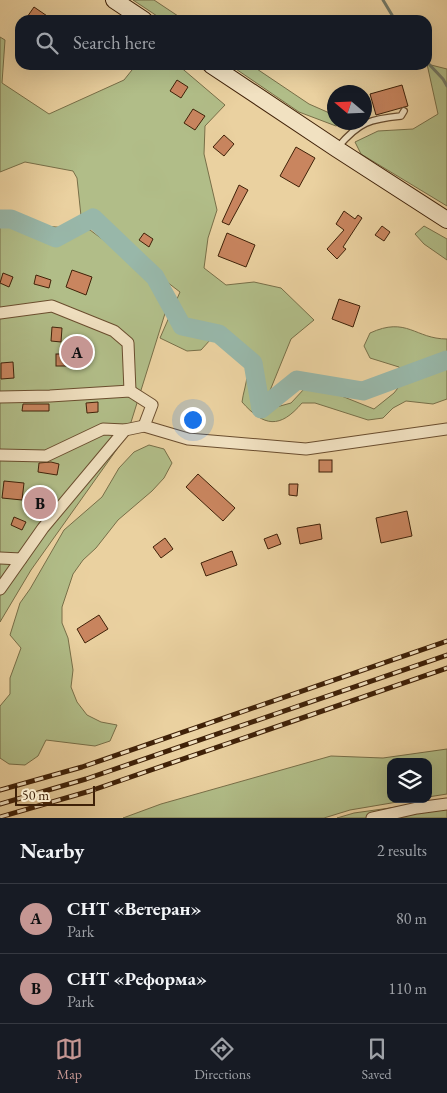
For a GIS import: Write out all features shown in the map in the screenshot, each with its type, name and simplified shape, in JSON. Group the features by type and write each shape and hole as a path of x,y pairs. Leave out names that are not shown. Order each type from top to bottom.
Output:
{"main road":[{"path":"114,0 136,15"},
{"path":"218,70 447,220"}],"street":[{"path":"0,313 52,306 114,331 128,343 130,390"},
{"path":"0,397 50,396 130,390 152,405 144,426"},
{"path":"0,455 46,456 103,429 125,430 144,426 188,439 306,449 447,429"},
{"path":"0,589 43,528 125,430"},
{"path":"0,558 21,559"},
{"path":"372,818 415,813 447,804"}],"lane":[{"path":"337,149 350,134 374,119 401,116 404,111"}],"green space":[{"path":"133,0 154,0 176,15 156,15"},
{"path":"0,37 5,40 2,83 49,114 124,80 132,70 184,70 225,105 205,126 204,154 217,210 208,238 204,268 226,285 254,282 281,288 314,320 291,339 269,393 273,408 291,403 305,388 334,393 374,409 394,393 405,379 399,367 370,358 364,346 370,333 383,328 393,327 402,327 427,336 447,339 447,399 433,404 406,401 393,408 383,418 368,420 315,403 302,403 279,421 265,420 242,402 247,377 246,363 238,348 226,337 211,339 201,350 187,351 160,338 180,292 81,216 77,178 73,171 25,162 0,172"},
{"path":"432,65 447,69 447,206 361,154 355,142 378,131 413,129 438,114 428,70 432,70"},
{"path":"237,70 258,70 309,104 327,112 327,123 299,112"},
{"path":"0,222 90,230 172,291 127,435 31,570 0,622"},
{"path":"424,226 447,239 447,260 424,244 415,234"},
{"path":"149,445 164,449 172,463 164,478 152,491 118,520 96,548 83,560 73,574 62,607 62,623 68,638 73,670 71,687 77,702 87,715 101,722 117,725 110,741 95,746 46,740 38,756 25,765 9,764 0,758 0,706 10,694 10,678 21,648 10,635 20,603 64,530 102,497 119,468 134,452"},
{"path":"447,749 447,794 432,796 432,758 387,758 387,803 391,803 350,810 324,818 123,818 161,804 331,756 383,758"},
{"path":"447,800 447,818 337,818 354,813"}],"building":[{"path":"34,7 46,15 28,15"},
{"path":"177,80 188,87 181,98 170,91"},
{"path":"402,85 408,106 376,115 372,93"},
{"path":"193,109 205,116 195,130 184,123"},
{"path":"224,135 234,144 224,156 213,147"},
{"path":"296,147 315,158 299,187 280,176"},
{"path":"239,185 248,190 229,225 222,222"},
{"path":"344,211 355,219 358,215 362,218 343,247 346,249 337,259 327,249 344,230 336,224"},
{"path":"382,226 390,232 384,241 375,235"},
{"path":"144,233 153,239 149,247 139,240"},
{"path":"227,233 255,245 246,267 218,256"},
{"path":"72,270 92,277 86,295 66,287"},
{"path":"3,273 13,277 9,287 0,283"},
{"path":"36,275 51,280 49,288 34,284"},
{"path":"339,299 360,306 353,327 332,319"},
{"path":"52,327 62,328 61,342 51,341"},
{"path":"56,354 68,354 68,366 56,366"},
{"path":"13,362 14,378 1,379 1,363"},
{"path":"98,402 98,412 87,413 86,403"},
{"path":"23,404 49,404 49,411 22,411"},
{"path":"319,460 332,460 332,472 319,472"},
{"path":"51,462 59,464 57,475 38,472 39,463"},
{"path":"198,474 235,508 223,521 186,487"},
{"path":"4,481 24,483 22,500 2,498"},
{"path":"289,484 298,484 297,496 289,495"},
{"path":"407,511 412,536 381,543 376,518"},
{"path":"14,517 26,522 22,530 11,525"},
{"path":"320,524 322,539 300,544 297,528"},
{"path":"277,534 281,544 268,549 264,539"},
{"path":"165,538 173,549 161,558 153,547"},
{"path":"232,551 237,565 206,576 201,563"},
{"path":"99,615 108,629 85,643 77,629"}],"waterway":[{"path":"383,0 392,15"},
{"path":"432,67 447,86"},
{"path":"0,219 11,219 56,238 93,218 155,277 182,326 219,334 253,363 261,409 297,380 363,391 447,360"}],"railway":[{"path":"0,790 82,767 447,641"},
{"path":"0,804 86,779 447,655"},
{"path":"0,817 90,791 447,668"}],"place":[{"name":"СНТ «Ветеран»","path":"77,352"},
{"name":"СНТ «Реформа»","path":"40,503"}]}
